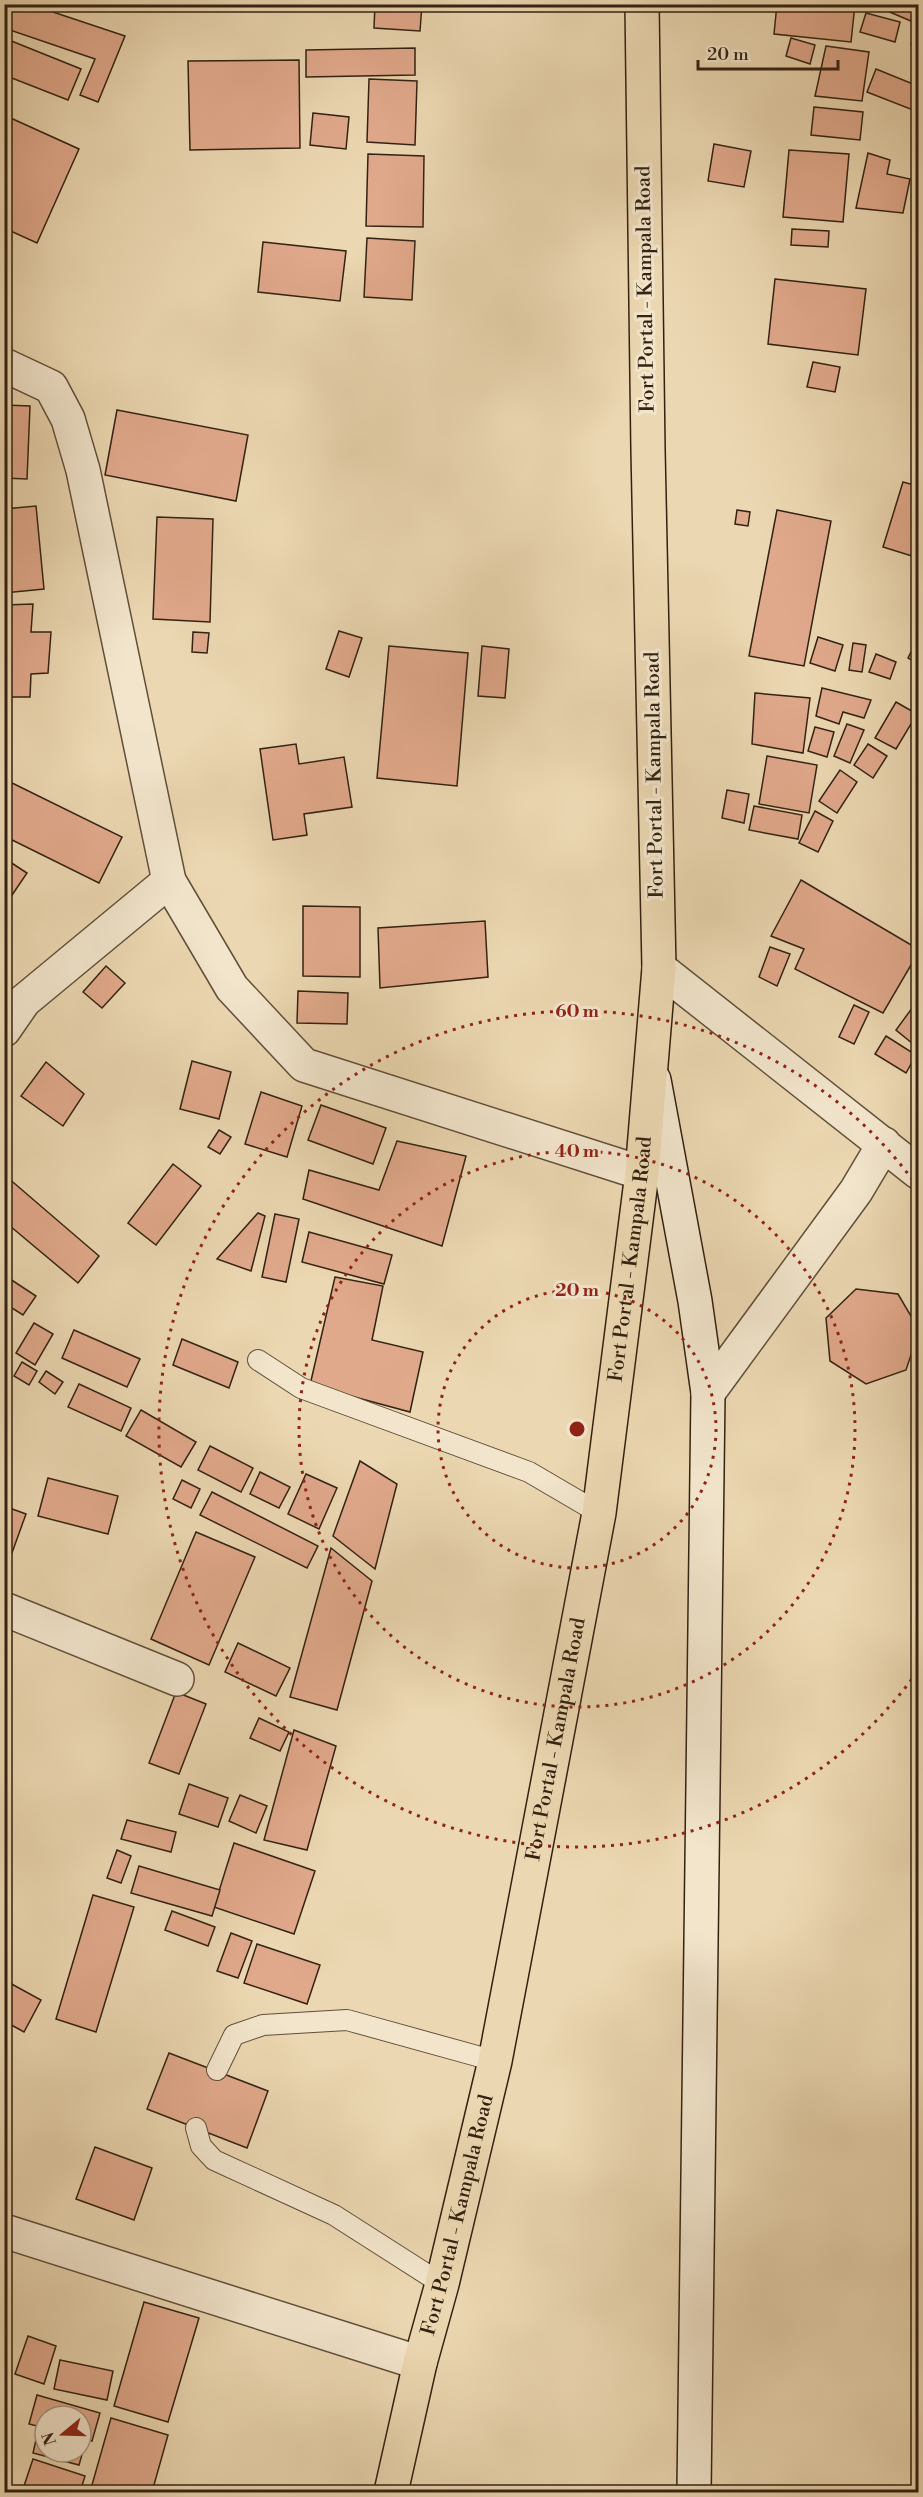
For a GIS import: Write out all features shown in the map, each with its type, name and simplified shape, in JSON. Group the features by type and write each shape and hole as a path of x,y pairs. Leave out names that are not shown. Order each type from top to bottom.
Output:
{"main road":[{"name":"Fort Portal - Kampala Road","path":"391,2493 420,2363 442,2284 495,2061 599,1513 642,1173 659,968 648,450 642,4"}],"street":[{"path":"4,365 51,387 68,419 82,470 170,881 232,988 304,1065 642,1173"},
{"path":"4,1030 24,1001 170,881"},
{"path":"659,968 918,1172"},
{"path":"651,1061 695,1301 708,1393 694,2493"},
{"path":"708,1393 856,1191 884,1144"},
{"path":"4,1609 177,1679"},
{"path":"4,2231 420,2363"}],"lane":[{"path":"258,1360 301,1388 529,1472 599,1513"},
{"path":"217,2070 234,2035 263,2025 347,2020 495,2061"},
{"path":"196,2128 201,2146 214,2160 334,2215 442,2284"}],"building":[{"path":"4,4 29,4 125,36 98,102 80,95 95,59 4,28"},
{"path":"375,4 422,4 420,31 374,28"},
{"path":"777,4 855,4 851,42 774,34"},
{"path":"879,4 918,4 918,24 878,7"},
{"path":"866,13 900,22 895,42 860,32"},
{"path":"918,31 918,48 911,44"},
{"path":"4,38 81,69 68,100 4,75"},
{"path":"791,38 815,45 810,64 786,56"},
{"path":"826,46 869,52 862,101 815,96"},
{"path":"415,48 415,75 306,77 306,50"},
{"path":"299,60 300,148 190,150 188,61"},
{"path":"876,69 918,86 918,112 867,92"},
{"path":"369,79 417,81 415,145 367,142"},
{"path":"814,107 863,112 860,140 811,135"},
{"path":"313,113 349,117 346,149 310,145"},
{"path":"4,115 79,149 37,243 4,228"},
{"path":"714,144 751,151 744,187 708,181"},
{"path":"789,150 849,154 843,222 783,217"},
{"path":"868,153 890,160 887,174 910,179 903,213 856,208"},
{"path":"368,154 424,156 423,227 366,226"},
{"path":"792,229 829,231 828,247 791,245"},
{"path":"367,238 415,241 412,300 364,297"},
{"path":"263,242 346,251 340,301 258,292"},
{"path":"775,279 866,289 858,355 768,344"},
{"path":"813,362 840,367 835,392 807,387"},
{"path":"4,405 30,406 27,479 4,478"},
{"path":"117,410 248,435 236,501 105,475"},
{"path":"903,482 918,486 918,535 912,556 883,547"},
{"path":"36,506 44,589 4,593 4,509"},
{"path":"737,510 750,512 748,526 735,524"},
{"path":"777,510 831,521 804,666 749,656"},
{"path":"157,517 213,519 210,622 153,619"},
{"path":"33,604 31,632 51,632 48,673 31,674 30,697 4,697 4,605"},
{"path":"339,631 362,638 349,677 326,669"},
{"path":"193,632 209,633 207,653 192,652"},
{"path":"818,637 843,645 835,671 810,663"},
{"path":"918,638 918,664 908,658"},
{"path":"853,643 866,645 862,672 849,670"},
{"path":"389,646 468,653 457,786 377,778"},
{"path":"482,646 509,649 505,698 478,696"},
{"path":"876,654 896,662 890,679 869,672"},
{"path":"822,688 871,700 864,718 843,712 839,724 816,716"},
{"path":"755,693 810,698 803,753 752,744"},
{"path":"896,702 917,714 896,749 875,738"},
{"path":"847,724 864,730 850,763 834,756"},
{"path":"815,727 834,732 827,757 808,751"},
{"path":"296,744 299,764 344,757 352,807 304,814 307,835 273,840 260,749"},
{"path":"868,744 887,756 873,778 854,765"},
{"path":"767,756 817,765 809,813 759,804"},
{"path":"840,770 857,782 837,813 819,801"},
{"path":"6,780 122,837 99,883 4,836"},
{"path":"727,790 749,794 744,823 722,818"},
{"path":"754,806 802,815 798,839 749,830"},
{"path":"815,811 833,821 818,852 799,843"},
{"path":"4,858 27,873 4,907"},
{"path":"801,880 918,949 918,953 883,1013 795,969 804,949 771,936"},
{"path":"303,906 360,907 360,977 303,976"},
{"path":"485,921 488,977 380,988 378,928"},
{"path":"770,947 790,954 777,986 759,977"},
{"path":"106,966 125,983 102,1008 83,992"},
{"path":"298,991 348,993 347,1024 297,1023"},
{"path":"918,1000 918,1048 896,1030"},
{"path":"854,1005 869,1012 854,1044 839,1037"},
{"path":"886,1036 916,1055 906,1073 875,1054"},
{"path":"192,1061 231,1072 219,1119 180,1109"},
{"path":"46,1062 84,1094 63,1126 21,1096"},
{"path":"261,1092 302,1106 287,1157 245,1144"},
{"path":"321,1105 386,1128 373,1164 308,1140"},
{"path":"219,1130 231,1137 220,1154 208,1147"},
{"path":"397,1141 466,1156 442,1246 303,1199 309,1170 379,1190"},
{"path":"173,1164 201,1186 156,1245 128,1223"},
{"path":"7,1177 99,1256 78,1283 4,1221 4,1179"},
{"path":"258,1213 265,1216 251,1271 217,1259"},
{"path":"275,1214 299,1219 286,1282 262,1277"},
{"path":"309,1232 392,1255 384,1284 302,1262"},
{"path":"4,1275 36,1296 23,1315 4,1303"},
{"path":"335,1277 383,1286 372,1340 423,1352 410,1412 310,1385"},
{"path":"856,1289 898,1294 918,1328 906,1370 866,1384 830,1361 826,1318"},
{"path":"34,1323 53,1334 35,1365 16,1353"},
{"path":"74,1330 140,1359 127,1387 62,1358"},
{"path":"182,1339 238,1362 229,1388 173,1365"},
{"path":"4,1352 11,1356 4,1368"},
{"path":"22,1362 37,1371 29,1385 14,1376"},
{"path":"46,1371 63,1382 55,1394 39,1382"},
{"path":"79,1384 131,1408 121,1431 68,1407"},
{"path":"141,1410 196,1442 181,1467 126,1436"},
{"path":"210,1446 253,1468 241,1492 198,1470"},
{"path":"360,1461 397,1484 375,1569 333,1536"},
{"path":"260,1472 290,1487 279,1508 250,1494"},
{"path":"306,1474 337,1488 319,1529 288,1514"},
{"path":"48,1478 118,1496 108,1534 38,1516"},
{"path":"182,1480 200,1489 191,1508 173,1499"},
{"path":"212,1492 318,1546 307,1568 200,1515"},
{"path":"4,1506 26,1514 4,1575"},
{"path":"196,1532 255,1557 209,1665 151,1639"},
{"path":"331,1548 372,1581 337,1710 290,1697"},
{"path":"238,1643 290,1668 276,1696 225,1672"},
{"path":"176,1692 206,1704 179,1774 149,1763"},
{"path":"259,1718 289,1732 280,1751 250,1738"},
{"path":"294,1730 336,1746 307,1850 264,1840"},
{"path":"189,1784 228,1798 218,1827 179,1814"},
{"path":"240,1795 267,1806 256,1833 229,1821"},
{"path":"127,1820 176,1832 171,1852 121,1839"},
{"path":"234,1843 315,1871 294,1934 214,1907"},
{"path":"117,1850 131,1856 121,1883 107,1878"},
{"path":"139,1866 220,1890 212,1916 131,1893"},
{"path":"93,1895 134,1907 96,2032 56,2019"},
{"path":"172,1911 215,1927 208,1946 165,1930"},
{"path":"231,1933 252,1941 238,1978 217,1971"},
{"path":"257,1944 320,1965 307,2004 244,1983"},
{"path":"8,1982 41,2000 24,2032 4,2021 4,1990"},
{"path":"169,2053 268,2091 247,2148 147,2109"},
{"path":"95,2147 152,2168 134,2220 76,2199"},
{"path":"144,2302 199,2318 168,2422 114,2406"},
{"path":"4,2327 9,2328 4,2347"},
{"path":"28,2336 56,2346 44,2384 15,2374"},
{"path":"60,2360 113,2371 107,2400 54,2389"},
{"path":"37,2395 68,2404 35,2404"},
{"path":"33,2410 33,2425 29,2424"},
{"path":"93,2411 100,2413 93,2438"},
{"path":"111,2418 168,2435 152,2492 90,2492"},
{"path":"33,2459 33,2464 48,2464 85,2476 80,2492 22,2492"}]}
